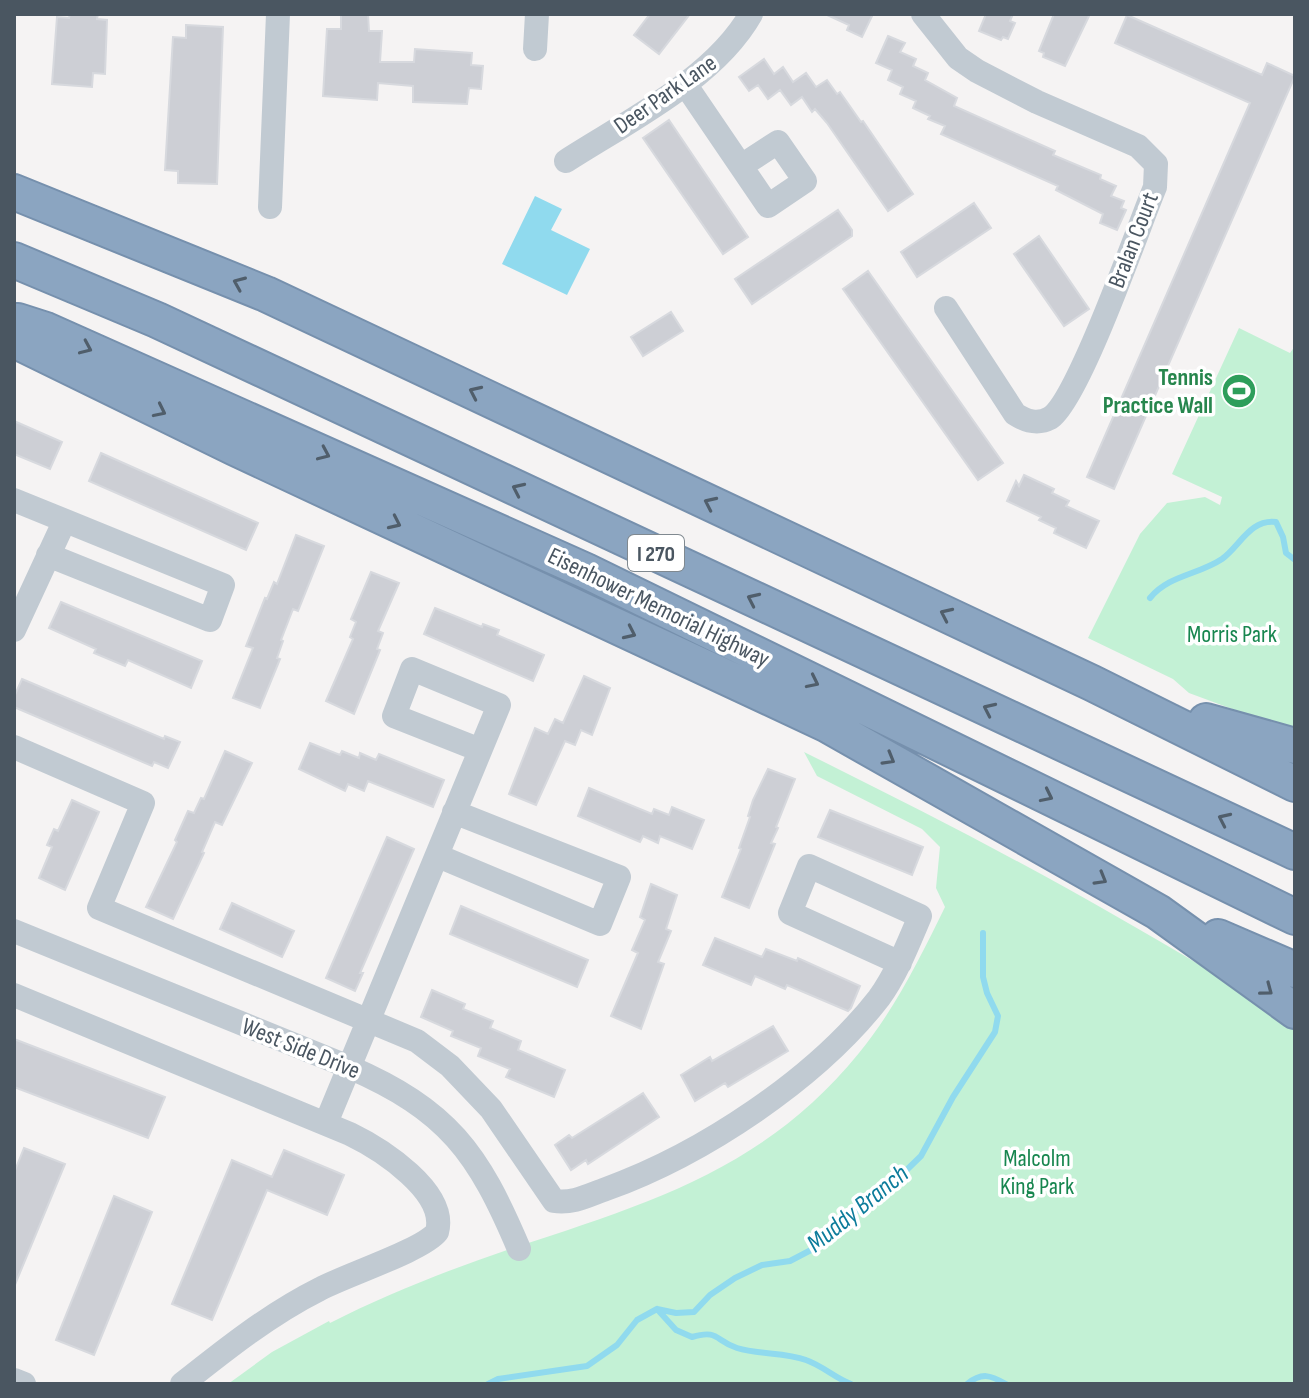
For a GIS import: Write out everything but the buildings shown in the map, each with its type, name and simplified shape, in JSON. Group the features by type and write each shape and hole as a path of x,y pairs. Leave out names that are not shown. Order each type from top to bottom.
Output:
{"highway":[{"path":"14,192 266,294 1092,683 1295,784"},
{"name":"I 270","path":"14,260 157,320 1295,852"},
{"name":"Eisenhower Memorial Highway","path":"14,319 46,330 586,571 1295,917"},
{"path":"14,340 235,448 826,724 1158,912 1295,1011"},
{"path":"1092,683 1228,728 1295,746"},
{"path":"1158,912 1295,970"}],"street":[{"path":"270,207 278,14"},
{"path":"535,49 537,14"},
{"name":"Deer Park Lane","path":"566,161 685,84 725,51 751,14"},
{"name":"Bralan Court","path":"923,14 958,58 977,71 1037,102 1138,146 1156,164 1155,187 1079,376 1058,412 1047,420 1025,420 1015,414 946,308"},
{"path":"685,84 741,166"},
{"path":"14,500 223,585 210,620 48,555"},
{"path":"16,621 64,522"},
{"path":"14,747 143,803 99,908 417,1041 450,1066 491,1109 554,1201 567,1203 634,1179 693,1149 789,1085 833,1049 880,996 900,963 920,916 809,866 790,913 900,963"},
{"path":"326,1123 480,750"},
{"path":"438,856 600,924 619,877 454,812"},
{"name":"West Side Drive","path":"14,931 349,1067 394,1088 423,1106 463,1145 489,1181 519,1249"},
{"path":"14,995 368,1142 408,1174 436,1208 439,1216 437,1232 425,1243 357,1271 287,1307 182,1384"},
{"path":"14,1380 24,1384"}],"green space":[{"name":"Morris Park","path":"1239,328 1290,353 1295,346 1295,729 1189,693 1173,679 1088,638 1140,534 1167,503 1205,497 1220,505 1222,497 1172,474"},
{"name":"Malcolm King Park","path":"804,752 1082,897 1211,972 1295,1031 1295,1384 228,1384 272,1352 329,1321 445,1272 613,1214 703,1177 785,1126 823,1093 884,1019 945,907 936,888 940,847 922,829 817,776"}],"water":[{"path":"535,196 562,209 551,230 590,249 567,295 502,264"}],"waterway":[{"name":"Muddy Branch","path":"1150,598 1166,584 1222,559 1252,529 1267,522 1276,522 1286,553 1295,560"},
{"name":"Muddy Branch","path":"488,1384 498,1379 587,1366 617,1345 637,1320 657,1309 676,1313 694,1312 710,1295 735,1278 762,1265 790,1261 811,1250 841,1222 884,1192 921,1156 953,1097 995,1032 998,1016 983,977 983,933"},
{"path":"657,1309 676,1330 692,1337 707,1334 737,1348 798,1357 851,1384"},
{"path":"967,1384 986,1376 1006,1384"}],"place":[{"name":"Tennis Practice Wall","path":"1239,391"}]}
